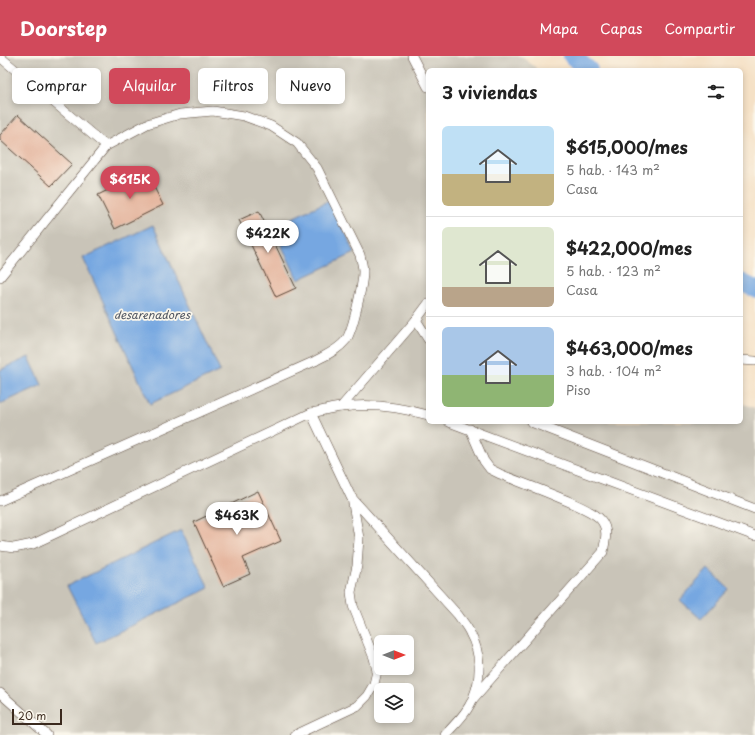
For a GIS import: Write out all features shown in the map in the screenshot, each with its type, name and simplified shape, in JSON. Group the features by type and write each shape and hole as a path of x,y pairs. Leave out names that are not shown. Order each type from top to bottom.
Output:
{"lane":[{"path":"412,56 426,83"},
{"path":"1,60 106,146"},
{"path":"0,277 106,146 154,122 180,114 213,111 244,116 271,126 297,143 317,168 360,255 363,270 351,326 346,339 337,349 315,361 0,501"},
{"path":"341,407 426,307"},
{"path":"416,320 426,336"},
{"path":"743,360 755,361"},
{"path":"0,546 14,548 33,544 310,413 341,407 370,406 392,407 426,415"},
{"path":"310,413 352,497 458,615 470,633 478,654 479,676 473,699"},
{"path":"455,424 755,536"},
{"path":"536,424 755,509"},
{"path":"445,735 460,718 473,699 603,552 607,535 601,520 588,510 490,469 484,461 470,429"},
{"path":"295,735 356,706 367,696 374,684 377,671 374,658 353,606 351,592 357,566 359,538 352,497"},
{"path":"0,693 47,735"}],"shaded area":[{"path":"0,56 521,56 536,68 426,68 426,424 743,424 743,404 755,408 755,735 0,735"}],"water":[{"path":"330,200 355,253 298,280 273,227"},
{"name":"desarenadores","path":"153,225 220,371 150,404 83,258"},
{"path":"29,357 42,385 0,404 0,370"},
{"path":"181,530 209,588 96,643 67,586"},
{"path":"708,569 729,589 701,619 680,600"}],"building":[{"path":"18,115 72,164 51,186 0,140 0,135"},
{"path":"146,171 163,205 115,229 98,195"},
{"path":"259,211 296,288 276,297 239,220"},
{"path":"258,491 281,541 243,558 250,574 223,586 194,522"}],"waterway":[{"path":"572,56 587,68"},
{"path":"743,283 755,289"}]}
